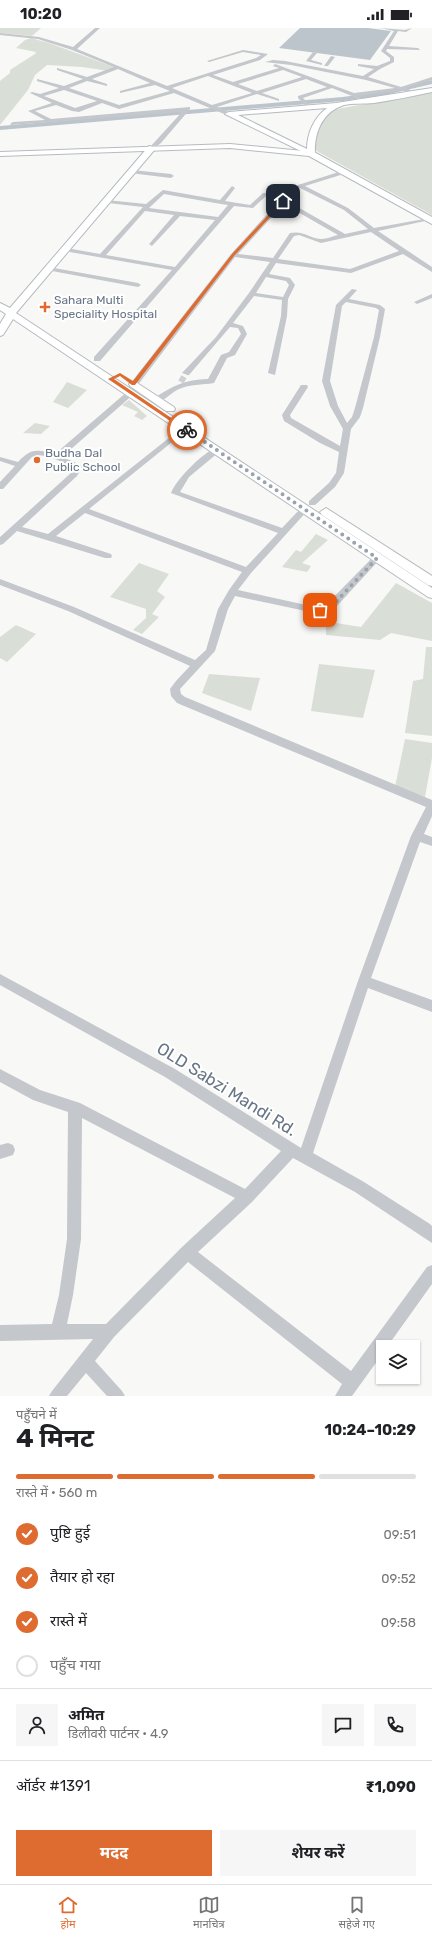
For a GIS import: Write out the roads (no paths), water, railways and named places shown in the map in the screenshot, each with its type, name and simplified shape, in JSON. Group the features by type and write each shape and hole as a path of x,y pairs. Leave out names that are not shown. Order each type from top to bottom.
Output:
{"main road":[{"path":"311,154 312,135 316,124 329,110 339,104 358,98 432,90"},
{"path":"229,114 306,104 339,104"},
{"path":"229,114 311,154 430,220"},
{"path":"0,154 156,146 230,146 311,154"},
{"path":"0,333 15,313 156,146"},
{"path":"15,313 54,270 68,250"},
{"path":"0,296 15,313 132,388 184,428 216,450 307,508 432,582"},
{"path":"0,306 97,358 115,377"},
{"path":"132,388 157,400 377,558 432,594"}],"street":[{"path":"74,49 98,28"},
{"path":"382,28 397,30 406,30 410,28"},
{"path":"364,78 378,68 391,64 393,60 392,58 383,52 397,30"},
{"path":"0,34 38,38 74,49 229,114"},
{"path":"385,47 418,49"},
{"path":"166,88 258,59 266,54 243,51 209,62"},
{"path":"315,53 308,61 369,74"},
{"path":"326,65 333,57"},
{"path":"258,59 331,86 358,98 403,88 432,78"},
{"path":"267,62 285,62 364,78 403,88 413,93"},
{"path":"360,65 378,68"},
{"path":"40,96 119,67"},
{"path":"233,84 284,68"},
{"path":"59,69 105,85"},
{"path":"209,75 277,100"},
{"path":"212,107 306,77"},
{"path":"39,80 115,107 122,107 175,91"},
{"path":"122,92 155,83"},
{"path":"306,104 300,97 331,86"},
{"path":"32,93 76,110 100,102"},
{"path":"156,146 195,100"},
{"path":"51,120 31,111 56,103"},
{"path":"13,124 186,110"},
{"path":"134,172 171,176"},
{"path":"273,195 345,172"},
{"path":"300,186 346,210 372,230 432,270"},
{"path":"221,202 232,188"},
{"path":"102,256 146,207 163,192 251,207 265,194 273,195 344,236"},
{"path":"110,201 218,219"},
{"path":"57,457 132,388 233,255 283,201"},
{"path":"97,358 177,269 232,204"},
{"path":"152,244 179,213"},
{"path":"186,373 252,294 295,232 321,241 430,220"},
{"path":"68,250 177,269"},
{"path":"233,255 351,271 404,251"},
{"path":"54,270 138,285"},
{"path":"265,275 283,277 292,282 285,299 284,316 272,373"},
{"path":"347,429 334,406 326,381 339,305 354,290"},
{"path":"252,294 285,299"},
{"path":"418,302 432,296"},
{"path":"305,1156 364,981 416,836 432,805 181,700 176,696 175,689 210,651 223,609 232,592 248,571 307,508 336,480 340,473 342,450 347,429 356,417 359,408 377,337 382,309 378,306 344,300"},
{"path":"157,400 180,384 185,386 193,382 211,381 224,357 232,353 244,334 241,327 228,324"},
{"path":"304,387 286,416 287,419 323,441 342,450"},
{"path":"50,537 184,428"},
{"path":"216,450 184,478 176,487 175,493 284,532"},
{"path":"0,487 29,455 35,452 57,457 76,464 78,469 0,542"},
{"path":"0,459 21,465"},
{"path":"84,510 248,571"},
{"path":"16,528 50,537 108,556"},
{"path":"232,592 315,610 326,610 333,605 377,558"},
{"path":"0,582 71,609 197,665"},
{"path":"416,836 432,842"},
{"name":"OLD Sabzi Mandi Rd.","path":"0,979 170,1073 291,1150 305,1156 364,1190 425,1229 432,1236"},
{"path":"364,981 432,1006"},
{"path":"0,1075 38,1096 75,1108 247,1197"},
{"path":"58,1331 66,1295 74,1239 75,1108"},
{"path":"57,1396 109,1332 187,1252 247,1197 291,1150"},
{"path":"187,1252 296,1339 353,1382"},
{"path":"343,1396 432,1272"},
{"path":"0,1333 58,1331 109,1332"},
{"path":"85,1361 117,1396"}],"waterway":[{"path":"0,128 343,99 385,93 432,82"}],"tunnel":[{"path":"181,382 186,373"}],"place":[{"name":"Sahara Multi Speciality Hospital","path":"45,307"},
{"name":"Budha Dal Public School","path":"37,460"}]}
